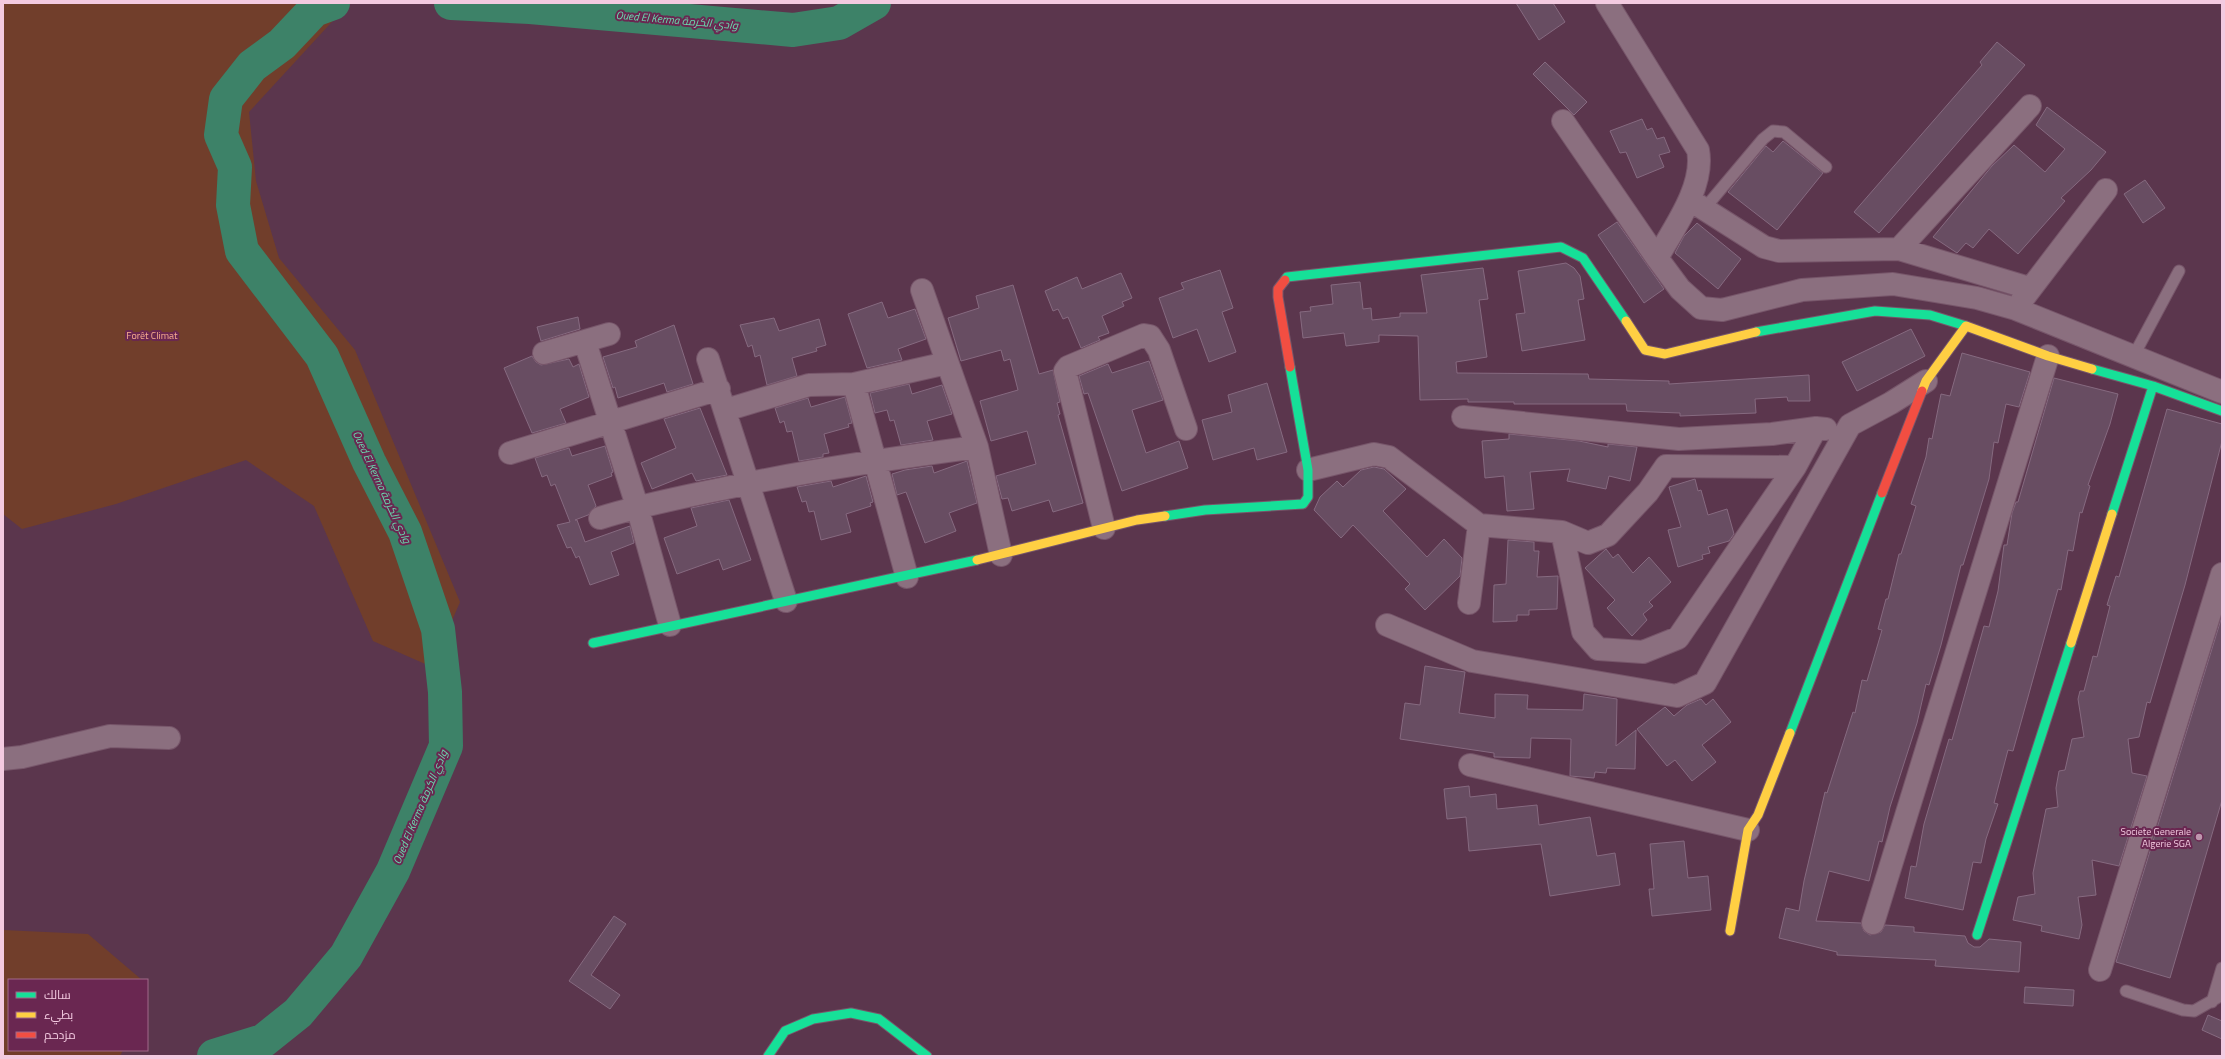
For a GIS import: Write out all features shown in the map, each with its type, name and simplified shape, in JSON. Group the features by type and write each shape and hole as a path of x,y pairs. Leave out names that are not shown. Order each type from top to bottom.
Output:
{"street":[{"path":"1607,3 1698,150 1700,162 1698,204 1657,258"},
{"path":"1899,250 2030,106"},
{"path":"1562,121 1680,289 1701,308 1722,310 1802,290 1894,284 1977,298 2016,309 2222,392"},
{"path":"2016,309 2029,288 2106,190"},
{"path":"1698,204 1764,247 1779,251 1899,250 2029,288"},
{"path":"593,643 670,625 907,577 1001,555 1137,520 1205,510 1302,504 1308,497 1308,470 1278,297 1278,289 1287,277 1561,247 1583,258 1645,350 1654,354 1665,354 1770,329 1875,311 1930,315 1966,326 2048,356 2153,386 2222,411"},
{"path":"922,290 977,447 1001,555"},
{"path":"1730,931 1748,830 1758,815 1926,381 1966,326"},
{"path":"544,353 609,334"},
{"path":"1104,528 1065,371 1068,367 1144,335 1150,336 1159,350 1186,429"},
{"path":"585,342 637,506 670,625"},
{"path":"1873,923 2048,356"},
{"path":"708,359 750,483 786,601"},
{"path":"726,410 809,385 854,384 947,363"},
{"path":"1464,417 1679,439 1772,434 1816,428 1822,430 1850,425 1891,404 1926,381"},
{"path":"854,384 907,577"},
{"path":"1977,936 2153,386"},
{"path":"510,453 610,421 719,389"},
{"path":"1387,625 1472,661 1677,696 1705,683 1850,425"},
{"path":"1562,532 1583,632 1598,649 1643,652 1678,638 1795,467 1816,428"},
{"path":"600,518 637,506 750,483 876,460 977,447"},
{"path":"1308,470 1374,454 1389,457 1479,525 1562,532 1588,543 1608,535 1648,492 1666,466 1795,467"},
{"path":"1469,603 1479,525"},
{"path":"2100,970 2222,574"},
{"path":"3,759 22,757 110,736 169,738"},
{"path":"1470,766 1748,830"},
{"path":"768,1056 785,1031 813,1019 851,1013 879,1019 926,1056"}],"lane":[{"path":"1698,204 1763,139 1773,131 1784,132 1826,167"},
{"path":"2133,357 2179,271"},
{"path":"2212,1002 2222,968"},
{"path":"2126,991 2183,1010 2194,1011 2222,995"}],"green space":[{"name":"Forêt Climat","path":"3,3 344,3 341,12 249,112 256,181 279,258 355,350 460,602 432,667 373,641 314,506 246,460 116,504 22,529 3,514"},
{"path":"3,930 88,934 141,979 8,979 8,1051 122,1051 120,1056 3,1056"}],"building":[{"path":"1516,3 1553,3 1565,22 1539,40"},
{"path":"1997,42 2025,65 1879,233 1854,212 1982,65 1980,62"},
{"path":"1545,62 1587,102 1574,115 1533,74"},
{"path":"2047,107 2106,152 2091,170 2061,198 2065,201 2018,254 1989,229 1973,248 1966,243 1957,253 1933,237 1992,166 2014,145 2045,172 2065,149 2036,125"},
{"path":"1642,119 1647,130 1652,128 1657,139 1664,137 1670,152 1659,155 1664,167 1637,178 1626,152 1620,153 1610,131"},
{"path":"1783,141 1823,173 1777,230 1728,192 1766,146 1773,152"},
{"path":"2145,180 2165,208 2143,223 2124,194"},
{"path":"1617,222 1664,289 1644,303 1598,235"},
{"path":"1697,223 1741,259 1718,289 1675,253 1684,236"},
{"path":"1566,263 1574,268 1580,276 1584,299 1578,300 1585,340 1522,351 1516,314 1525,313 1518,271"},
{"path":"1483,268 1488,299 1479,300 1487,357 1456,362 1457,373 1588,374 1589,379 1669,381 1669,384 1809,375 1810,401 1788,401 1787,397 1755,399 1756,413 1680,416 1680,413 1627,411 1626,404 1514,404 1514,402 1468,402 1468,399 1420,400 1418,336 1379,335 1379,342 1346,346 1344,333 1303,338 1300,312 1311,311 1310,307 1333,304 1331,285 1360,282 1363,309 1371,308 1372,320 1400,317 1400,313 1427,313 1421,275"},
{"path":"1220,270 1233,308 1222,312 1236,352 1209,362 1197,329 1173,338 1159,298 1184,289 1181,283"},
{"path":"1121,273 1132,298 1122,302 1124,306 1102,316 1109,333 1098,337 1100,340 1081,348 1068,317 1063,319 1058,309 1053,311 1045,291 1077,277 1082,289"},
{"path":"1013,285 1039,374 1053,370 1060,402 1057,403 1060,414 1058,415 1083,503 1053,512 1049,500 1012,511 1008,498 1002,499 996,476 1036,464 1027,431 991,441 980,401 1018,390 1010,359 1004,361 1001,350 961,361 948,318 979,308 976,296"},
{"path":"882,302 888,318 915,309 926,339 898,349 902,360 867,368 848,314"},
{"path":"578,317 580,329 541,341 537,327"},
{"path":"774,318 779,331 819,319 826,345 816,348 817,351 792,358 797,376 767,385 760,355 755,357 752,345 748,347 740,325"},
{"path":"674,325 693,384 667,392 664,383 618,398 615,387 613,388 603,357 637,347 635,341"},
{"path":"1911,329 1925,356 1857,391 1842,362"},
{"path":"1962,353 2030,372 2019,407 2006,404 1998,443 1994,442 1989,479 1963,565 1961,565 1941,645 1929,685 1926,684 1917,723 1890,807 1882,842 1879,841 1869,881 1829,871 1816,921 1861,923 1864,931 1870,935 1881,932 1885,925 1914,927 1914,932 1965,936 1968,943 1974,947 1980,947 1989,939 2021,942 2019,972 1935,966 1936,960 1837,955 1837,952 1779,938 1786,908 1799,911 1804,881 1825,792 1827,793 1853,712 1855,713 1862,680 1867,681 1882,630 1878,629 1886,599 1888,599 1899,554 1901,554 1916,506 1911,504 1926,457 1929,438 1932,439 1941,394 1950,396"},
{"path":"532,356 536,362 541,365 569,359 573,367 579,364 589,397 560,409 566,423 532,433 504,368"},
{"path":"1149,361 1163,400 1132,410 1146,453 1179,441 1188,468 1122,491 1088,393 1084,394 1079,376 1108,364 1112,373"},
{"path":"2054,378 2118,394 2110,424 2088,485 2090,486 2082,513 2080,512 2073,551 2068,550 2061,590 2058,589 2013,751 2008,750 1994,803 1998,804 1986,839 1981,863 1973,862 1963,910 1905,898 1911,866 1916,867 1924,824 1949,739 1952,740 1984,626 1989,627 1998,591 2004,545 2007,545 2012,513 2016,502 2018,502"},
{"path":"1267,383 1287,452 1257,460 1254,448 1213,460 1202,420 1232,412 1228,395"},
{"path":"909,384 912,394 942,385 952,414 927,421 933,440 901,445 894,420 890,421 887,410 875,413 870,393"},
{"path":"845,397 852,423 848,424 849,427 824,434 829,453 823,454 823,457 799,461 792,431 787,432 784,421 780,423 775,408 808,398 811,407"},
{"path":"700,408 727,475 696,481 692,473 652,489 641,463 676,448 664,419"},
{"path":"2167,409 2222,424 2222,441 2185,585 2150,703 2147,702 2139,737 2128,739 2132,773 2147,776 2119,866 2092,860 2096,895 2078,897 2082,925 2079,939 2041,931 2042,926 2013,920 2018,897 2035,894 2033,873 2046,809 2058,807 2056,788 2059,771 2065,770 2072,739 2084,737 2078,699 2080,691 2084,691 2093,656 2097,657 2110,606 2107,605 2116,576 2119,577"},
{"path":"1509,434 1579,441 1608,447 1608,444 1637,447 1630,481 1609,476 1606,489 1567,481 1570,469 1530,472 1534,509 1507,511 1504,476 1485,478 1482,441 1509,439"},
{"path":"605,446 613,472 611,473 612,476 588,485 596,506 588,515 575,520 577,520 585,542 630,526 634,543 611,552 619,575 590,585 579,556 576,558 571,547 567,548 557,525 570,522 555,484 551,486 547,475 542,477 535,458 569,448 572,456"},
{"path":"967,461 977,503 949,513 956,531 925,543 906,492 897,495 892,474 905,470 932,466 934,473"},
{"path":"1374,467 1384,469 1406,489 1383,511 1427,557 1444,539 1462,558 1460,576 1425,610 1405,589 1410,584 1353,525 1341,538 1314,510 1320,497 1337,481 1343,487 1361,470"},
{"path":"866,476 873,502 870,503 871,506 846,514 851,532 821,540 814,511 809,512 806,501 802,502 797,487 831,481 833,487"},
{"path":"1695,479 1698,491 1701,490 1708,515 1727,509 1734,534 1729,541 1708,547 1710,553 1702,555 1703,559 1678,567 1668,530 1681,527 1669,487"},
{"path":"729,500 751,560 723,570 719,559 677,574 664,538 697,526 691,508"},
{"path":"1508,540 1534,542 1534,551 1539,551 1537,577 1558,576 1557,609 1529,610 1529,615 1517,615 1517,621 1493,622 1494,585 1506,584"},
{"path":"1606,549 1613,558 1618,554 1633,573 1649,557 1671,582 1649,602 1653,606 1643,614 1647,620 1632,636 1607,608 1615,600 1585,568"},
{"path":"2222,616 2222,800 2170,978 2116,962"},
{"path":"1425,666 1465,672 1459,713 1495,718 1495,694 1528,695 1527,709 1583,710 1584,694 1617,699 1616,746 1636,730 1635,769 1607,768 1606,773 1595,772 1594,778 1570,776 1571,739 1531,738 1530,758 1494,757 1494,753 1400,739 1405,703 1420,705"},
{"path":"1701,699 1706,705 1713,699 1731,722 1702,745 1716,762 1692,781 1675,760 1667,766 1637,729 1665,707 1674,716 1687,705"},
{"path":"1469,786 1470,797 1496,794 1497,809 1537,805 1539,825 1590,817 1597,856 1615,853 1620,885 1550,896 1541,844 1469,851 1466,817 1447,819 1444,789"},
{"path":"1684,841 1688,878 1708,876 1711,910 1652,916 1649,889 1654,889 1650,844"},
{"path":"614,916 626,924 591,975 620,995 610,1009 569,981"},
{"path":"2025,987 2074,990 2073,1006 2024,1003"},
{"path":"2208,1015 2222,1021 2222,1039 2202,1030"}],"waterway":[{"name":"Oued El Kerma وادي الكرمة","path":"214,1056 263,1041 298,1013 346,956 393,871 446,746 445,692 438,629 405,532 369,462 322,356 242,251 233,205 235,167 221,135 226,99 252,66 282,44 314,10 333,3"},
{"name":"Oued El Kerma وادي الكرمة","path":"451,3 530,7 793,30 839,23 874,3"}],"traffic: fast":[{"path":"1285,280 1287,277 1561,247 1583,258 1626,321"},
{"path":"1756,332 1875,311 1930,315 1966,326"},
{"path":"1165,516 1205,510 1303,504 1308,497 1308,470 1290,367"},
{"path":"2092,369 2153,386 2222,411"},
{"path":"2112,514 2153,386"},
{"path":"1790,733 1882,493"},
{"path":"593,643 977,560"},
{"path":"1977,935 2071,643"},
{"path":"768,1056 785,1031 813,1019 851,1013 879,1019 927,1056"}],"traffic: slow":[{"path":"1626,321 1645,350 1665,354 1756,332"},
{"path":"1922,391 1926,381 1966,326 2048,356 2092,369"},
{"path":"2071,643 2112,514"},
{"path":"977,560 1137,520 1165,516"},
{"path":"1730,931 1748,830 1758,815 1790,733"}],"traffic: jam":[{"path":"1285,280 1278,289 1278,297 1290,367"},
{"path":"1882,493 1922,391"}],"place":[{"name":"Societe Generale Algerie SGA","path":"2199,837"}]}
